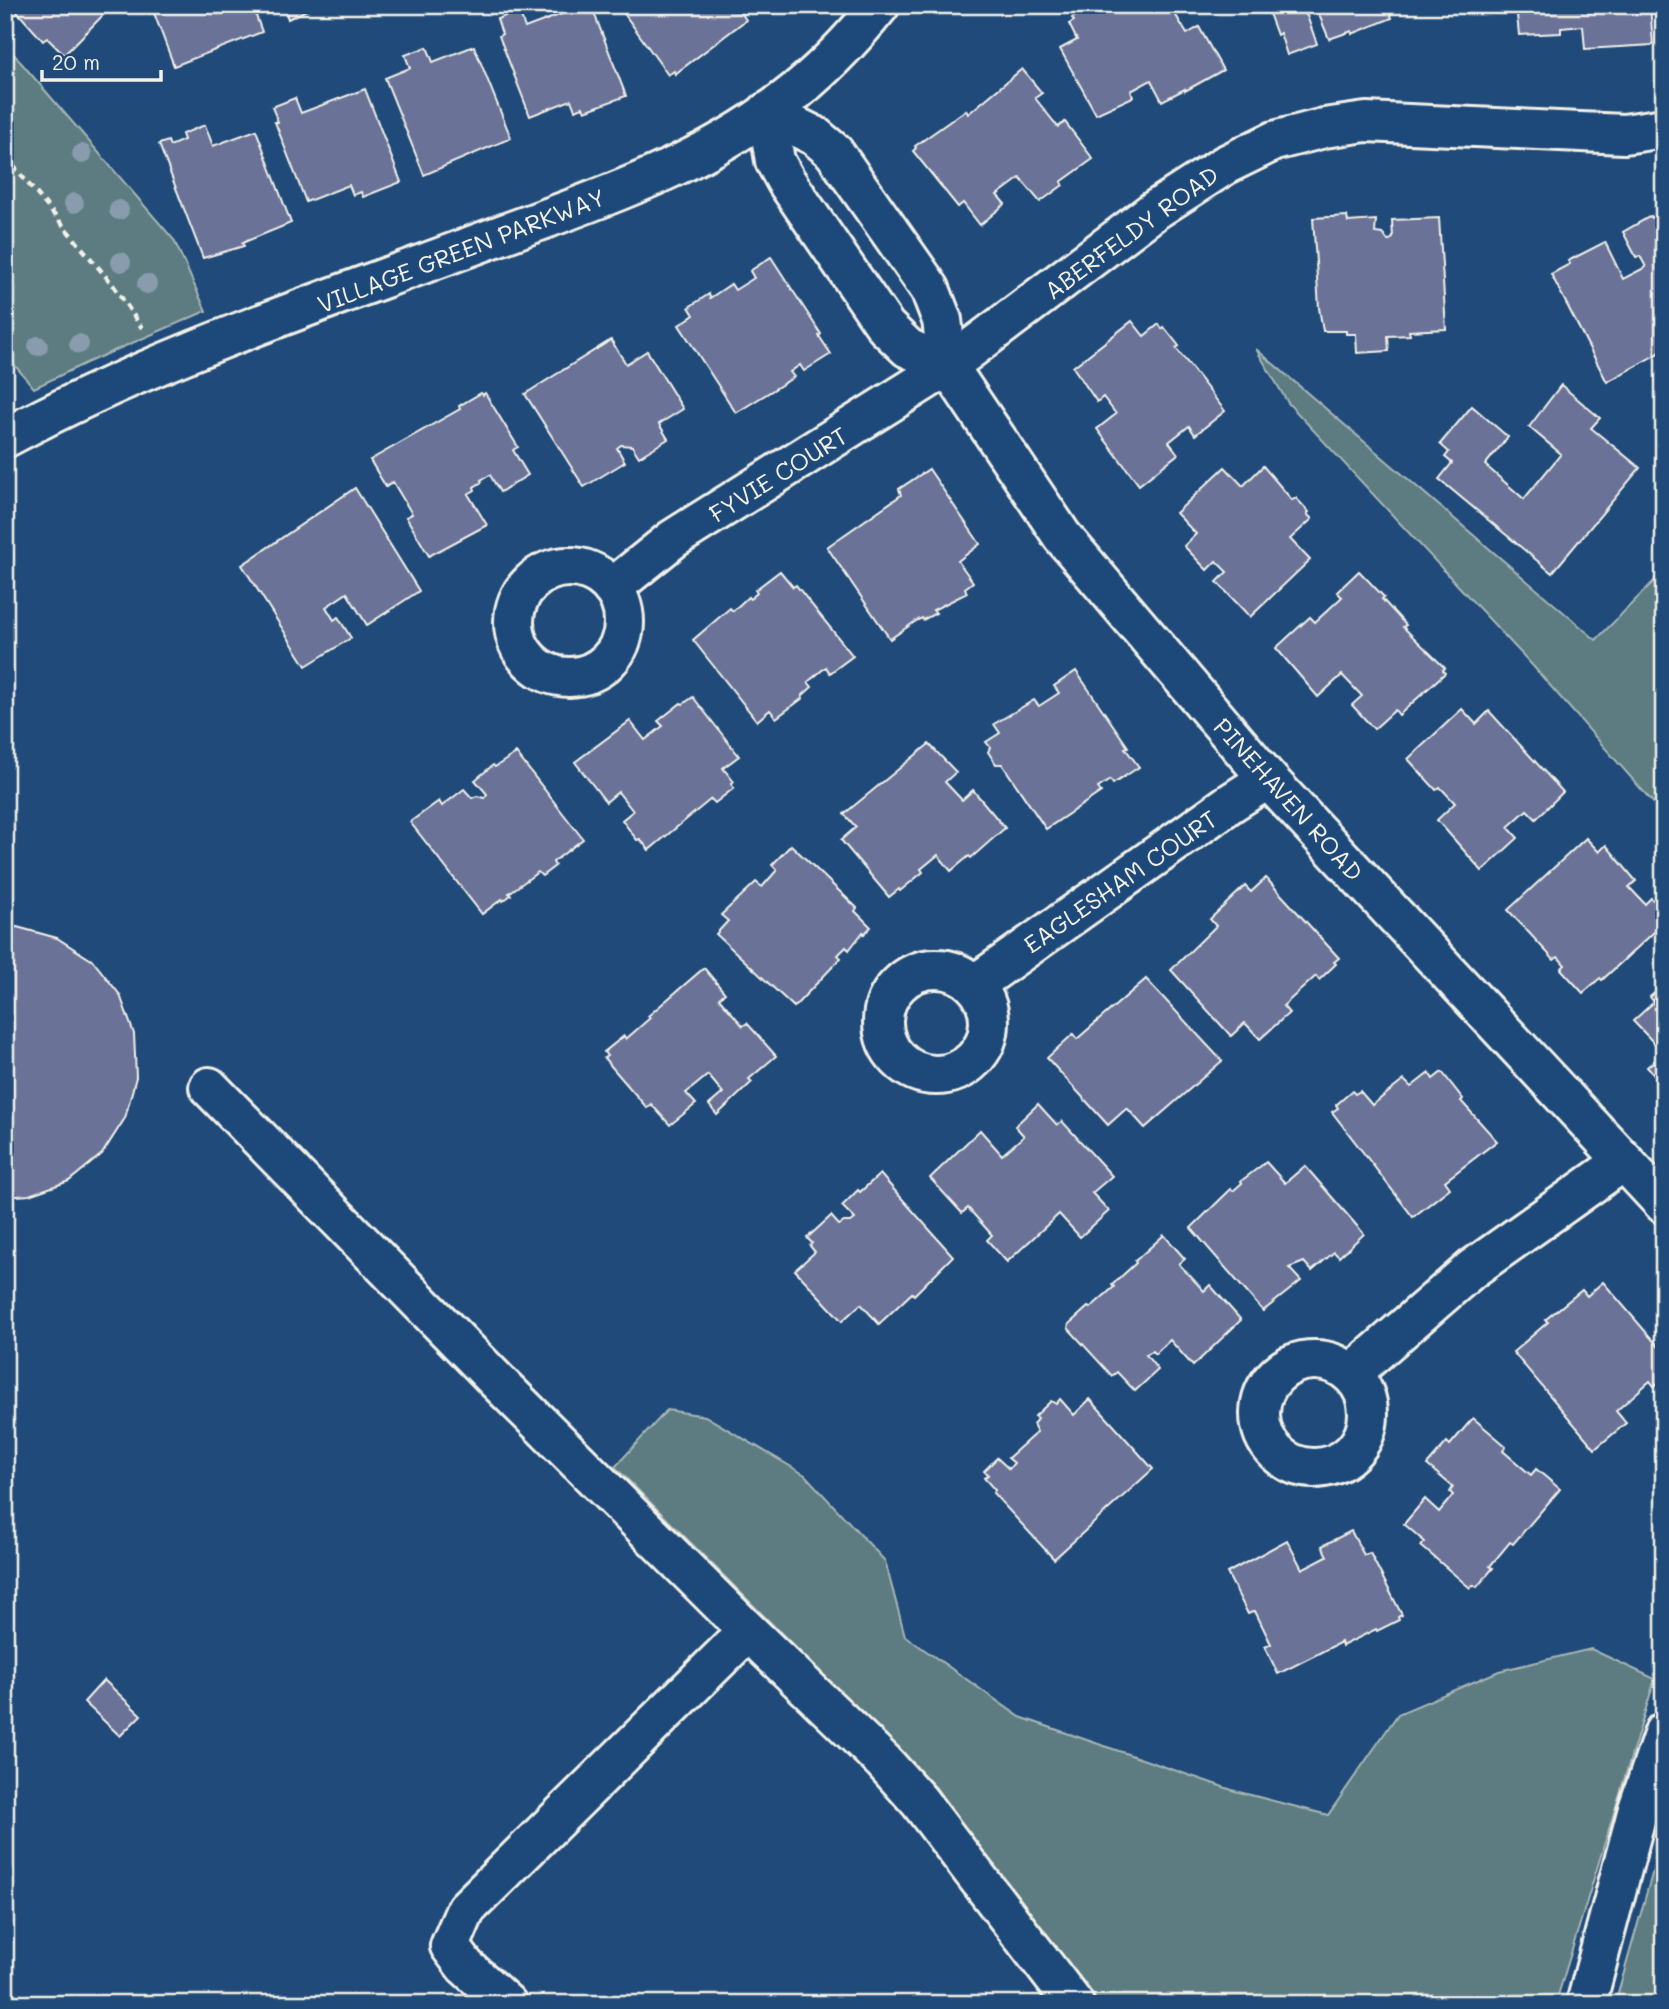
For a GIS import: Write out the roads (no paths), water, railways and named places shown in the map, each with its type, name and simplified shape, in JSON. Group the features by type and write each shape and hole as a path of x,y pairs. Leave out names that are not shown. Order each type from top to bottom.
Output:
{"street":[{"name":"VILLAGE GREEN PARKWAY","path":"5,438 48,415 134,376 659,174 703,152 782,102 820,69 880,5"},
{"name":"PINEHAVEN ROAD","path":"767,112 816,136 834,152 930,289 942,320 948,366 1062,536 1268,779 1664,1204"},
{"path":"767,112 775,161 786,181 886,327 908,348 948,366"},
{"name":"ABERFELDY ROAD","path":"948,366 1154,210 1225,165 1274,141 1324,128 1366,122 1624,134 1664,128"},
{"name":"FYVIE COURT","path":"612,588 673,540 948,366"},
{"name":"EAGLESHAM COURT","path":"974,985 1268,779"},
{"path":"209,1087 498,1382 883,1761 919,1801 1074,2004"},
{"path":"1351,1374 1472,1269 1624,1161"},
{"path":"507,2004 465,1966 450,1946 466,1909 748,1631"},
{"path":"1586,2004 1638,1809 1664,1732"}]}
